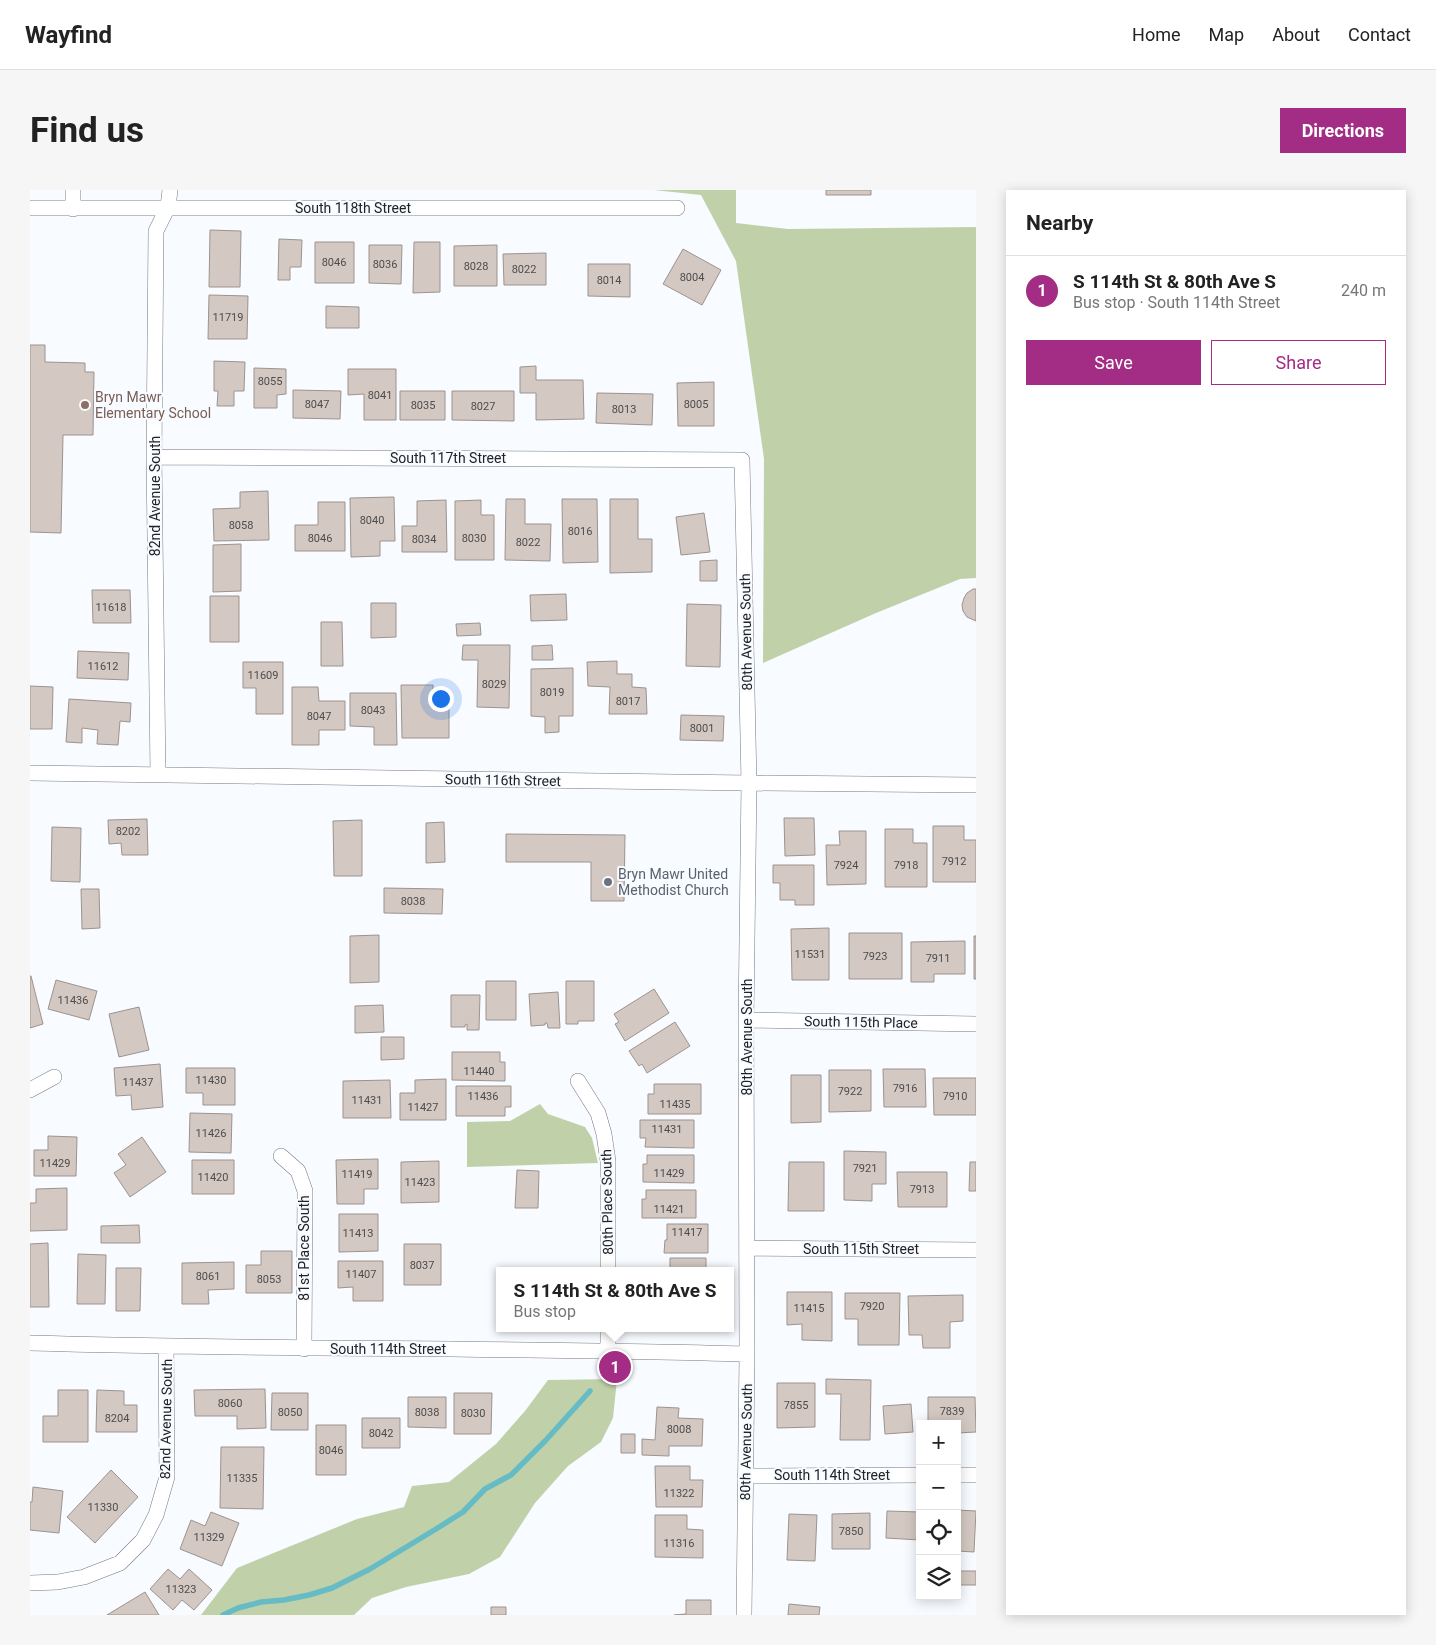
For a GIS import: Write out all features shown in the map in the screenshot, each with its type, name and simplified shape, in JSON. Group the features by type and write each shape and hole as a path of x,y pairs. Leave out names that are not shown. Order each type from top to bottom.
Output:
{"street":[{"path":"72,208 73,190"},
{"name":"82nd Avenue South","path":"158,775 154,457 156,230 168,207 170,190"},
{"name":"South 118th Street","path":"30,208 677,208"},
{"name":"South 117th Street","path":"154,457 742,460"},
{"name":"80th Avenue South","path":"742,460 749,783 746,1020 747,1354 744,1615"},
{"name":"South 116th Street","path":"30,773 976,785"},
{"name":"South 115th Place","path":"746,1020 976,1024"},
{"path":"30,1090 54,1077"},
{"name":"80th Place South","path":"578,1081 598,1113 604,1134 608,1161 608,1267"},
{"name":"81st Place South","path":"281,1156 298,1171 305,1191 304,1349"},
{"name":"South 115th Street","path":"747,1248 976,1250"},
{"path":"608,1332 608,1350"},
{"name":"South 114th Street","path":"30,1343 166,1347 608,1350 747,1354"},
{"name":"82nd Avenue South","path":"30,1583 58,1582 84,1577 120,1563 143,1540 156,1515 167,1477 166,1347"},
{"name":"South 114th Street","path":"745,1476 916,1475"},
{"path":"961,1475 976,1475"}],"green space":[{"path":"654,190 736,190 736,223 788,229 976,227 976,578 960,579 876,613 763,663 764,459 736,261 701,195"},
{"path":"540,1104 548,1114 585,1127 592,1138 598,1163 467,1167 467,1122 510,1121"},
{"path":"617,1379 613,1418 601,1442 568,1466 535,1503 500,1557 469,1574 406,1587 372,1598 354,1615 201,1615 237,1568 357,1519 404,1507 412,1486 449,1482 496,1444 525,1411 548,1380"}],"building":[{"path":"826,190 871,190 871,195 826,195"},
{"path":"210,230 241,231 240,287 209,287"},
{"path":"279,239 302,240 301,267 290,267 290,280 278,280"},
{"path":"315,242 354,242 354,283 315,283"},
{"path":"414,242 440,242 440,292 413,293"},
{"path":"369,245 402,245 401,284 369,283"},
{"path":"497,245 497,286 454,286 454,246"},
{"path":"683,249 721,270 702,305 663,284"},
{"path":"546,253 546,285 504,285 503,254"},
{"path":"588,264 630,264 630,297 588,296"},
{"path":"209,295 248,296 247,339 208,339"},
{"path":"326,306 359,307 359,328 326,328"},
{"path":"30,345 45,345 45,362 85,363 85,372 94,372 93,435 63,435 61,533 30,532"},
{"path":"214,361 245,362 244,391 234,391 234,406 217,406 218,391 214,391"},
{"path":"536,366 536,380 583,380 584,419 536,420 536,393 520,393 520,367"},
{"path":"254,368 286,369 286,394 277,395 277,408 254,408"},
{"path":"348,369 396,369 396,420 364,420 364,394 348,395"},
{"path":"714,382 714,426 678,426 677,383"},
{"path":"293,390 341,391 340,419 293,418"},
{"path":"400,391 445,391 445,420 400,420"},
{"path":"452,391 514,391 514,421 452,420"},
{"path":"597,393 653,394 652,425 596,423"},
{"path":"268,491 269,540 214,541 213,509 240,508 240,492"},
{"path":"394,497 395,541 380,541 380,556 351,557 350,498"},
{"path":"506,499 525,499 525,524 551,524 550,561 505,560"},
{"path":"562,499 597,499 598,562 563,563"},
{"path":"610,499 638,499 638,539 652,539 652,572 610,573"},
{"path":"446,500 447,552 402,552 402,526 417,526 417,501"},
{"path":"481,500 481,515 494,515 494,560 455,560 455,501"},
{"path":"318,502 345,502 345,551 295,551 295,525 318,525"},
{"path":"704,513 710,552 681,555 676,517"},
{"path":"241,544 241,591 213,592 213,545"},
{"path":"717,560 717,581 700,581 700,561"},
{"path":"976,589 976,621 967,617 962,605 967,593"},
{"path":"92,590 130,590 131,623 93,623"},
{"path":"566,594 567,620 531,621 530,595"},
{"path":"210,596 239,596 239,642 210,642"},
{"path":"371,603 396,603 396,637 371,638"},
{"path":"687,604 721,605 720,667 686,666"},
{"path":"321,622 342,622 343,666 321,666"},
{"path":"480,623 481,635 457,636 456,624"},
{"path":"463,645 510,645 509,708 477,707 478,660 462,660"},
{"path":"552,645 553,660 532,660 532,646"},
{"path":"78,651 129,653 128,680 77,678"},
{"path":"617,661 617,674 632,674 632,687 646,688 647,714 609,714 610,687 588,686 587,662"},
{"path":"243,662 283,662 283,714 256,714 256,688 243,688"},
{"path":"573,668 573,716 559,716 559,732 545,733 545,717 531,716 531,669"},
{"path":"401,685 433,685 433,698 449,698 449,738 402,738"},
{"path":"30,686 53,687 52,729 30,729"},
{"path":"292,687 318,687 319,701 345,701 345,730 319,730 319,745 292,745"},
{"path":"350,693 396,693 397,745 374,745 374,727 350,726"},
{"path":"69,699 131,703 130,722 120,721 118,745 97,744 98,730 82,728 82,743 66,742"},
{"path":"681,715 724,716 723,741 680,740"},
{"path":"784,818 814,818 815,855 785,856"},
{"path":"147,819 148,855 122,855 121,843 109,844 108,820"},
{"path":"362,820 362,876 334,876 333,821"},
{"path":"444,822 445,862 426,863 426,823"},
{"path":"933,826 964,826 964,840 976,840 976,882 933,882"},
{"path":"52,827 81,828 80,882 51,881"},
{"path":"885,829 913,829 913,843 927,843 927,887 885,887"},
{"path":"839,831 866,831 866,884 827,885 826,845 840,845"},
{"name":"Bryn Mawr United Methodist Church","path":"506,834 625,835 624,901 591,901 591,862 506,862"},
{"path":"773,865 814,865 814,905 795,905 795,900 780,900 780,883 773,883"},
{"path":"384,888 443,889 442,914 384,913"},
{"path":"81,889 99,889 100,928 82,929"},
{"path":"829,928 829,980 792,980 791,929"},
{"path":"849,933 902,933 902,979 849,979"},
{"path":"379,935 379,982 350,983 350,936"},
{"path":"974,936 976,936 976,979 974,979"},
{"path":"965,941 965,974 934,974 934,982 911,982 911,942"},
{"path":"30,976 43,1024 30,1028"},
{"path":"56,980 97,991 89,1020 48,1009"},
{"path":"486,981 516,981 516,1020 486,1020"},
{"path":"566,981 594,981 594,1021 578,1021 578,1024 566,1024"},
{"path":"654,989 669,1013 625,1041 615,1024 619,1022 614,1014"},
{"path":"558,992 560,1028 548,1028 547,1023 545,1025 531,1026 529,994"},
{"path":"451,995 480,995 479,1030 467,1030 467,1024 465,1027 451,1027"},
{"path":"383,1005 384,1032 355,1033 355,1006"},
{"path":"139,1007 149,1050 119,1057 109,1014"},
{"path":"675,1022 690,1046 647,1073 642,1064 639,1066 629,1051"},
{"path":"381,1037 404,1037 404,1059 381,1060"},
{"path":"452,1052 500,1052 500,1062 505,1062 505,1081 452,1080"},
{"path":"160,1064 163,1107 132,1110 131,1095 116,1096 114,1068"},
{"path":"186,1068 235,1068 235,1105 203,1105 203,1093 186,1093"},
{"path":"883,1069 925,1069 926,1107 884,1107"},
{"path":"829,1070 871,1070 871,1111 829,1112"},
{"path":"791,1075 821,1075 821,1122 791,1123"},
{"path":"933,1078 976,1078 976,1115 934,1115"},
{"path":"446,1079 446,1120 400,1120 400,1093 415,1093 415,1080"},
{"path":"390,1080 391,1118 343,1118 343,1081"},
{"path":"654,1084 701,1084 701,1114 648,1114 648,1094 654,1094"},
{"path":"456,1086 511,1086 511,1107 505,1107 505,1116 456,1116"},
{"path":"190,1113 232,1114 231,1153 189,1152"},
{"path":"640,1120 694,1120 694,1148 645,1147 646,1138 640,1138"},
{"path":"48,1136 77,1137 76,1176 34,1176 34,1150 48,1150"},
{"path":"142,1137 166,1172 130,1197 114,1173 126,1165 118,1154"},
{"path":"844,1151 886,1152 886,1184 872,1184 872,1201 844,1200"},
{"path":"647,1155 694,1155 694,1183 643,1182 643,1164 647,1164"},
{"path":"378,1159 378,1189 364,1189 364,1204 337,1204 336,1160"},
{"path":"192,1160 234,1160 234,1194 192,1194"},
{"path":"439,1161 439,1202 401,1203 401,1162"},
{"path":"789,1162 824,1162 824,1211 788,1211"},
{"path":"970,1162 976,1162 976,1191 969,1191"},
{"path":"517,1170 539,1171 538,1208 515,1208"},
{"path":"897,1172 947,1172 947,1207 898,1207"},
{"path":"67,1188 67,1230 30,1231 30,1203 36,1203 36,1189"},
{"path":"646,1190 696,1190 696,1218 642,1218 642,1199 646,1199"},
{"path":"339,1214 378,1214 378,1251 339,1252"},
{"path":"667,1224 708,1224 708,1253 664,1253 665,1240 667,1240"},
{"path":"139,1225 140,1243 101,1243 101,1226"},
{"path":"48,1243 49,1307 30,1307 30,1244"},
{"path":"404,1244 441,1244 441,1285 404,1285"},
{"path":"261,1251 292,1251 292,1293 246,1293 246,1265 261,1265"},
{"path":"78,1254 106,1255 105,1304 77,1304"},
{"path":"670,1258 706,1258 706,1267 670,1267"},
{"path":"338,1261 383,1261 383,1301 353,1301 353,1287 338,1288"},
{"path":"234,1262 234,1289 208,1290 209,1304 182,1304 182,1263"},
{"path":"116,1268 141,1268 140,1311 116,1311"},
{"path":"787,1292 832,1292 832,1341 802,1340 802,1324 787,1325"},
{"path":"845,1293 900,1293 899,1345 858,1345 858,1319 845,1319"},
{"path":"963,1295 963,1321 950,1322 950,1348 923,1348 922,1335 909,1335 908,1296"},
{"path":"826,1379 871,1380 870,1440 840,1440 841,1394 826,1394"},
{"path":"777,1383 815,1383 815,1427 777,1428"},
{"path":"265,1389 266,1428 237,1429 237,1416 195,1416 194,1390"},
{"path":"58,1390 88,1390 88,1442 43,1442 43,1416 58,1416"},
{"path":"97,1390 124,1391 124,1405 137,1405 137,1432 96,1432"},
{"path":"272,1393 308,1393 308,1430 271,1430"},
{"path":"454,1393 492,1393 491,1434 454,1434"},
{"path":"408,1397 446,1397 446,1428 408,1427"},
{"path":"928,1397 975,1397 976,1432 961,1433 961,1420 928,1420"},
{"path":"911,1404 913,1432 885,1434 883,1406"},
{"path":"657,1407 679,1408 678,1418 703,1419 702,1446 669,1446 669,1456 642,1455 642,1439 655,1440"},
{"path":"362,1418 400,1418 400,1448 362,1448"},
{"path":"316,1425 346,1425 346,1475 316,1475"},
{"path":"621,1434 635,1434 635,1453 621,1453"},
{"path":"221,1447 264,1447 263,1509 220,1508"},
{"path":"655,1466 690,1466 690,1480 703,1480 702,1507 656,1507"},
{"path":"111,1470 138,1497 95,1543 67,1517"},
{"path":"33,1487 63,1491 59,1533 30,1530 30,1502 32,1502"},
{"path":"961,1510 976,1511 974,1552 961,1551"},
{"path":"887,1511 916,1512 916,1540 886,1538"},
{"path":"211,1512 239,1523 222,1566 180,1549 191,1520 205,1526"},
{"path":"870,1513 870,1549 832,1549 832,1514"},
{"path":"789,1514 817,1515 815,1561 787,1560"},
{"path":"655,1515 687,1515 687,1529 703,1530 703,1558 655,1557"},
{"path":"168,1569 180,1579 189,1569 212,1590 194,1610 182,1600 173,1610 150,1589"},
{"path":"961,1571 976,1571 976,1585 961,1585"},
{"path":"145,1592 159,1615 107,1615"},
{"path":"686,1600 711,1600 711,1615 674,1615 686,1614"},
{"path":"789,1604 820,1607 819,1615 788,1615"},
{"path":"491,1607 506,1607 506,1615 491,1615"}],"waterway":[{"path":"223,1615 238,1608 261,1602 284,1600 332,1588 370,1569 436,1529 463,1512 485,1489 511,1475 546,1440 590,1391"}],"place":[{"name":"Bryn Mawr Elementary School","path":"85,405"},
{"name":"Bryn Mawr United Methodist Church","path":"608,882"},
{"name":"S 114th St & 80th Ave S","path":"615,1367"}]}
